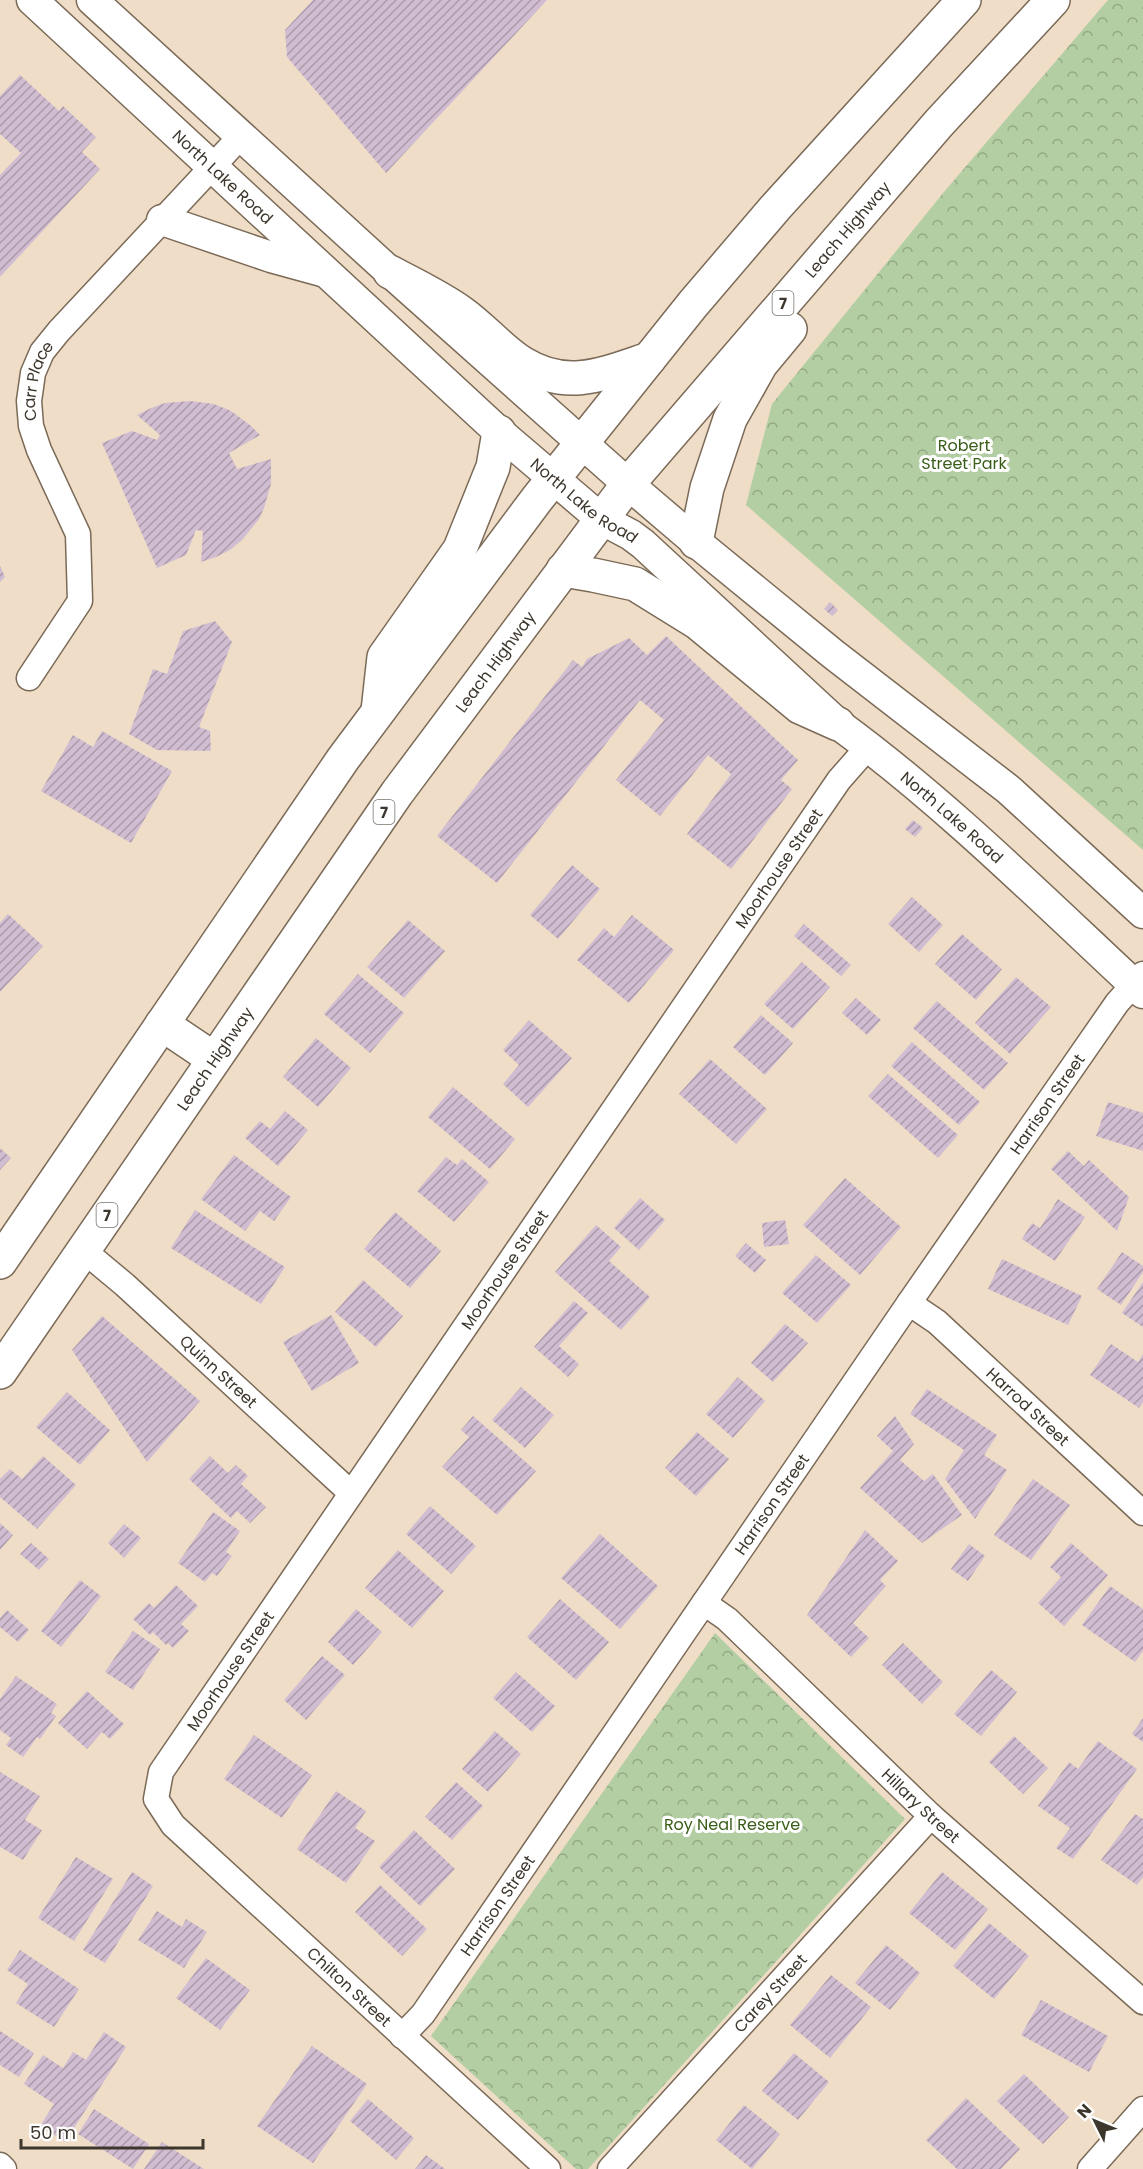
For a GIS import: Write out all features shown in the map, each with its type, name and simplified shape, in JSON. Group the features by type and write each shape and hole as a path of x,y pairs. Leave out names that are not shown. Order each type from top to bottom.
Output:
{"highway":[{"path":"0,1262 279,851 378,712 553,478 775,208 964,0"},
{"name":"Leach Highway","path":"0,1372 397,793 601,519 628,484 939,123 1053,0"},
{"path":"696,542 713,466 730,419 761,363 919,175 939,123"},
{"path":"390,272 463,313 521,362 538,371 561,378 595,377 649,359"},
{"path":"378,712 384,657 460,549 493,467 499,432"},
{"path":"563,570 635,584 698,623 800,707 838,724"},
{"path":"162,1023 214,1059"}],"main road":[{"name":"North Lake Road","path":"32,0 499,432 601,519 643,544 838,724 961,826 1086,939 1140,984"},
{"path":"92,0 390,272 628,484 833,654 1009,790 1143,913"},
{"path":"162,220 270,257 325,272"}],"street":[{"name":"Carr Place","path":"28,678 80,601 78,534 39,450 31,426 29,400 33,373 42,352 59,331 241,136"},
{"name":"Moorhouse Street","path":"156,1799 161,1772 839,780 868,747"},
{"name":"Harrison Street","path":"402,2036 423,2014 909,1303 1108,1017 1140,984"},
{"name":"Quinn Street","path":"83,1250 125,1285 351,1493"},
{"name":"Harrod Street","path":"909,1303 937,1322 1143,1513"},
{"name":"Hillary Street","path":"704,1603 727,1619 931,1816 1143,2002"},
{"name":"Chilton Street","path":"156,1799 173,1825 548,2169"},
{"name":"Carey Street","path":"610,2169 931,1816"},
{"path":"1090,2169 1143,2109"},
{"path":"0,2165 4,2169"}],"green space":[{"name":"Robert Street Park","path":"1108,0 1143,0 1143,850 746,505 772,404 944,192"},
{"name":"Roy Neal Reserve","path":"715,1633 905,1819 588,2169 576,2169 431,2036"}],"building":[{"path":"313,0 547,0 386,173 287,57 285,30"},
{"path":"20,75 59,111 63,106 96,137 82,152 100,169 0,277 0,175 21,153 0,134 0,96"},
{"path":"190,401 214,404 231,411 260,435 229,453 237,469 271,459 271,484 259,519 242,540 230,550 201,562 203,531 196,530 186,555 157,568 102,443 132,431 157,440 160,435 137,415 165,403"},
{"path":"0,566 5,577 0,582"},
{"path":"830,602 838,610 832,616 824,609"},
{"path":"215,621 232,642 199,727 210,731 211,751 157,750 129,734 153,669 167,674 183,631"},
{"path":"666,636 798,760 781,780 792,789 731,869 687,834 731,774 708,755 660,816 616,780 664,720 640,700 497,883 437,836 573,660 582,667 587,659 629,638 647,655"},
{"path":"102,731 172,771 131,843 41,791 73,735 93,747"},
{"path":"913,820 923,828 915,837 905,829"},
{"path":"572,865 600,889 558,939 530,915"},
{"path":"912,897 943,925 919,952 888,924"},
{"path":"8,914 43,946 0,992 0,923"},
{"path":"632,915 674,950 629,1003 577,960 604,928 614,937"},
{"path":"408,920 445,951 404,998 367,967"},
{"path":"804,924 851,965 841,976 794,936"},
{"path":"962,934 1002,969 976,1000 935,964"},
{"path":"802,962 830,987 793,1029 764,1004"},
{"path":"358,974 404,1013 370,1053 324,1014"},
{"path":"1016,977 1051,1007 1010,1054 975,1023"},
{"path":"856,998 881,1020 867,1035 842,1013"},
{"path":"937,1001 1008,1063 984,1090 913,1028"},
{"path":"761,1015 793,1043 765,1075 733,1047"},
{"path":"529,1020 572,1058 528,1107 503,1084 519,1065 503,1050"},
{"path":"316,1038 351,1068 318,1107 283,1077"},
{"path":"912,1042 980,1102 959,1125 891,1066"},
{"path":"710,1059 767,1109 736,1144 679,1094"},
{"path":"888,1074 958,1135 938,1158 868,1096"},
{"path":"453,1087 515,1139 490,1169 428,1117"},
{"path":"1108,1102 1143,1113 1143,1151 1096,1136"},
{"path":"285,1111 308,1130 278,1166 245,1138 260,1121 270,1129"},
{"path":"0,1148 11,1158 0,1170"},
{"path":"1068,1151 1084,1166 1089,1160 1129,1197 1117,1231 1051,1169"},
{"path":"234,1155 291,1197 274,1221 260,1211 245,1231 201,1199"},
{"path":"446,1157 457,1165 462,1159 489,1182 454,1222 417,1191"},
{"path":"845,1178 901,1227 860,1275 803,1225"},
{"path":"640,1198 665,1220 639,1250 614,1228"},
{"path":"1058,1199 1085,1217 1055,1261 1022,1239 1032,1223 1040,1228"},
{"path":"195,1210 285,1267 261,1304 171,1248"},
{"path":"395,1212 441,1251 410,1288 364,1249"},
{"path":"785,1220 789,1244 764,1247 762,1223"},
{"path":"596,1225 621,1247 609,1261 650,1297 621,1330 555,1272"},
{"path":"746,1243 766,1260 755,1273 735,1256"},
{"path":"1122,1252 1143,1266 1143,1272 1121,1305 1097,1289"},
{"path":"816,1255 851,1285 817,1323 782,1293"},
{"path":"1002,1259 1082,1296 1068,1325 988,1289"},
{"path":"363,1280 403,1316 376,1347 335,1312"},
{"path":"1143,1282 1143,1327 1122,1313"},
{"path":"574,1301 588,1313 559,1346 579,1364 568,1377 534,1347"},
{"path":"331,1315 359,1363 312,1391 283,1342"},
{"path":"102,1316 200,1401 147,1462 72,1350"},
{"path":"785,1324 808,1343 773,1382 751,1363"},
{"path":"1111,1344 1138,1362 1143,1354 1143,1402 1139,1408 1090,1375"},
{"path":"738,1377 765,1401 733,1438 706,1414"},
{"path":"521,1387 554,1415 525,1448 492,1420"},
{"path":"927,1389 997,1435 984,1455 1007,1470 975,1519 945,1479 964,1450 910,1414"},
{"path":"67,1392 110,1430 80,1465 36,1427"},
{"path":"473,1416 536,1471 497,1515 442,1467 469,1437 461,1430"},
{"path":"895,1416 914,1444 900,1460 924,1481 933,1474 962,1515 922,1543 860,1488 893,1451 877,1436"},
{"path":"697,1432 729,1459 696,1496 665,1468"},
{"path":"43,1456 76,1485 37,1529 0,1497 0,1479 10,1469 22,1479"},
{"path":"210,1456 228,1473 236,1465 248,1476 241,1484 266,1507 250,1523 237,1511 231,1518 189,1479"},
{"path":"1033,1479 1070,1505 1031,1560 994,1535"},
{"path":"430,1506 476,1546 451,1574 406,1534"},
{"path":"213,1512 240,1531 226,1552 232,1556 217,1576 212,1573 205,1582 178,1563"},
{"path":"0,1523 13,1535 0,1550"},
{"path":"124,1524 141,1538 124,1558 108,1543"},
{"path":"865,1530 898,1561 880,1580 886,1586 853,1623 869,1638 851,1657 807,1615"},
{"path":"600,1534 658,1586 620,1629 561,1578"},
{"path":"31,1543 49,1559 39,1570 20,1554"},
{"path":"1071,1543 1108,1575 1064,1626 1038,1603 1061,1577 1050,1567"},
{"path":"969,1544 985,1556 968,1581 951,1569"},
{"path":"398,1550 444,1591 412,1628 365,1588"},
{"path":"80,1580 101,1596 61,1647 41,1631"},
{"path":"176,1585 198,1606 181,1624 189,1631 173,1648 168,1643 166,1645 153,1632 150,1635 133,1619 149,1603 154,1608"},
{"path":"1110,1586 1143,1609 1143,1651 1135,1662 1082,1625"},
{"path":"560,1599 609,1642 576,1680 527,1637"},
{"path":"356,1609 382,1632 353,1665 328,1642"},
{"path":"7,1610 29,1630 18,1642 0,1627 0,1618"},
{"path":"133,1631 160,1649 133,1690 105,1672"},
{"path":"903,1643 943,1682 922,1704 882,1665"},
{"path":"322,1656 345,1675 306,1720 284,1700"},
{"path":"991,1670 1017,1692 981,1736 954,1714"},
{"path":"516,1672 555,1706 532,1732 493,1698"},
{"path":"16,1676 57,1704 51,1713 56,1716 40,1739 37,1737 23,1757 6,1745 11,1738 0,1730 0,1699"},
{"path":"87,1691 124,1724 110,1739 102,1732 87,1749 58,1723"},
{"path":"1143,1718 1143,1742 1132,1734"},
{"path":"495,1731 521,1754 488,1792 462,1769"},
{"path":"254,1735 312,1775 282,1818 224,1779"},
{"path":"1014,1736 1048,1768 1023,1794 989,1762"},
{"path":"1098,1741 1137,1769 1073,1859 1056,1848 1070,1828 1038,1806 1069,1762 1078,1769"},
{"path":"0,1772 40,1796 25,1820 42,1830 23,1860 0,1847"},
{"path":"456,1782 483,1806 452,1840 425,1817"},
{"path":"336,1791 366,1811 355,1828 375,1841 346,1883 297,1849"},
{"path":"1135,1814 1143,1819 1143,1877 1137,1885 1101,1860"},
{"path":"414,1830 455,1869 420,1906 379,1867"},
{"path":"76,1857 113,1879 74,1941 38,1918"},
{"path":"132,1872 153,1886 105,1963 83,1950"},
{"path":"942,1872 988,1909 955,1950 909,1913"},
{"path":"380,1885 427,1929 402,1956 355,1912"},
{"path":"157,1911 182,1927 186,1919 207,1932 184,1968 138,1940"},
{"path":"989,1923 1029,1956 994,1999 953,1966"},
{"path":"886,1945 920,1973 890,2010 855,1983"},
{"path":"20,1950 79,1989 54,2027 16,2003 28,1984 7,1970"},
{"path":"206,1958 250,1990 220,2030 176,1998"},
{"path":"831,1975 871,2007 830,2058 790,2025"},
{"path":"1041,2000 1108,2036 1089,2072 1021,2035"},
{"path":"0,2031 34,2053 19,2077 0,2065"},
{"path":"104,2032 126,2047 65,2142 40,2126 54,2104 24,2084 43,2055 63,2068 73,2052 86,2060"},
{"path":"312,2046 367,2084 313,2163 257,2126"},
{"path":"794,2053 829,2082 798,2120 762,2091"},
{"path":"1024,2074 1069,2117 1043,2144 997,2101"},
{"path":"966,2098 1020,2149 1001,2169 957,2169 926,2140"},
{"path":"368,2099 414,2138 396,2160 350,2121"},
{"path":"744,2105 780,2134 752,2169 716,2140"},
{"path":"94,2109 149,2144 133,2169 78,2134"},
{"path":"162,2142 204,2169 144,2169"},
{"path":"426,2155 445,2169 415,2169"}]}
